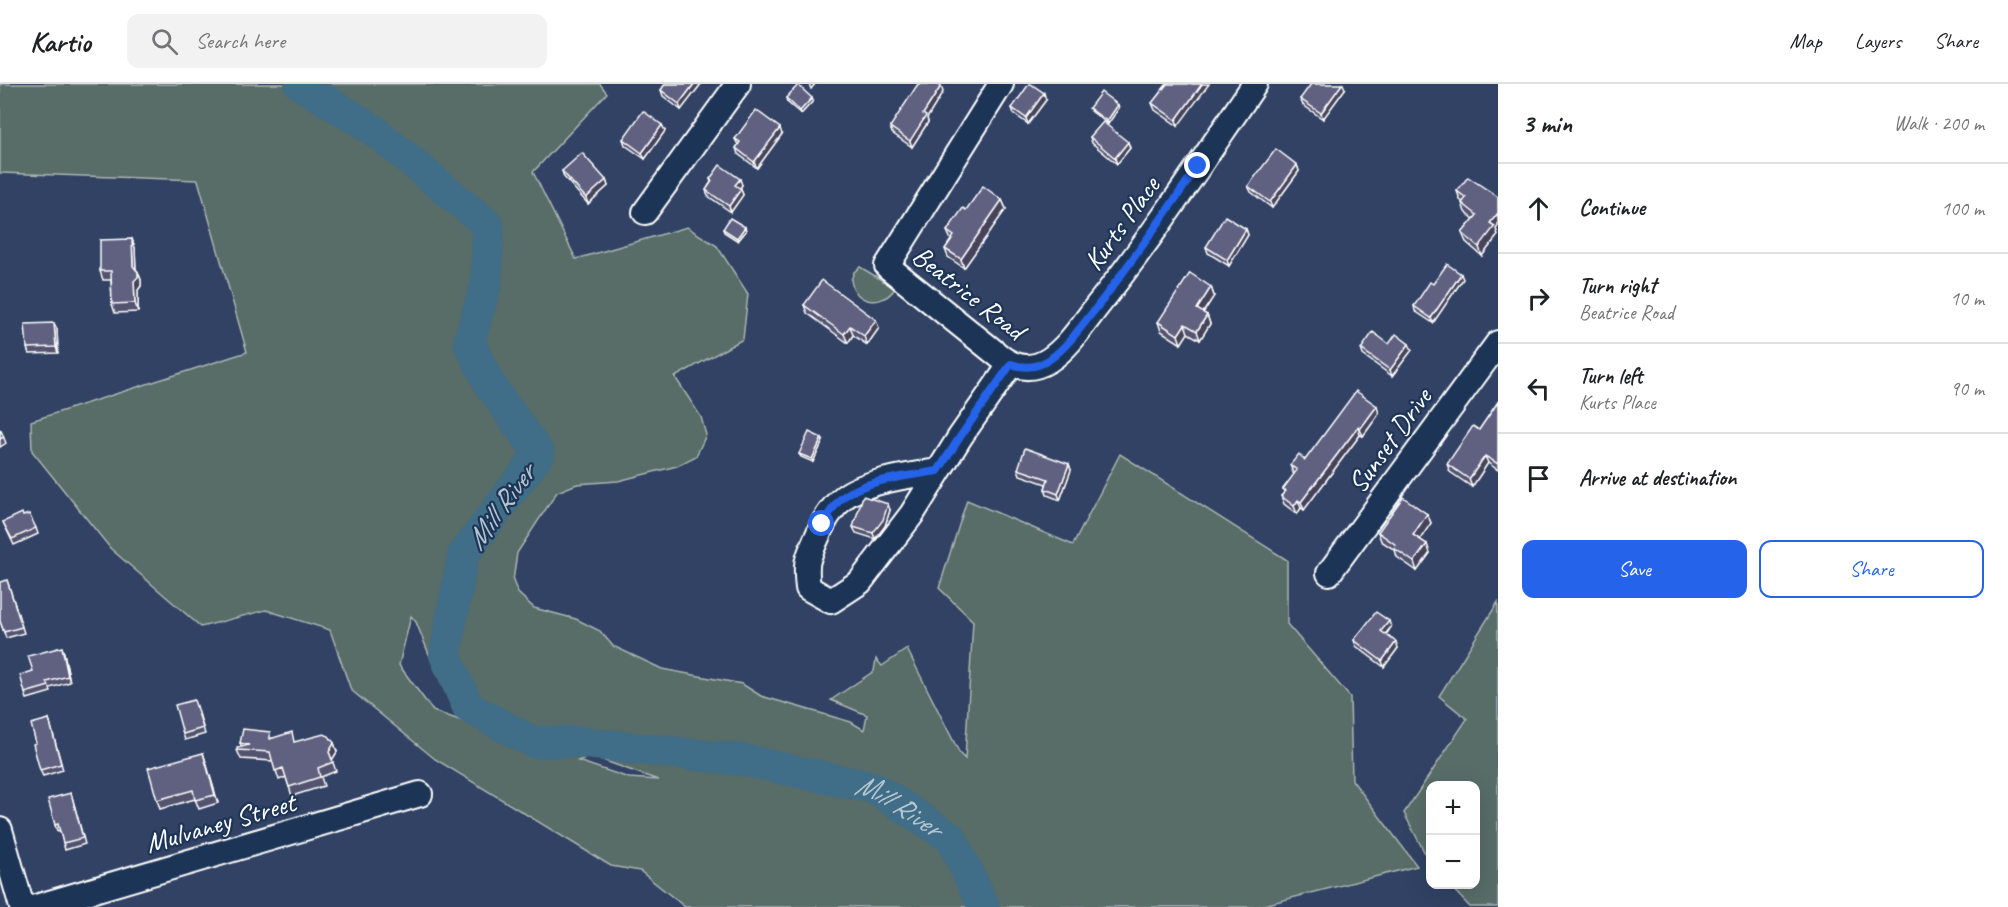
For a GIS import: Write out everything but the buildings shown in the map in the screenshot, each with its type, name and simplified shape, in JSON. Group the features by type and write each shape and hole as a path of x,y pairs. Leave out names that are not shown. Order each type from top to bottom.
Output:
{"street":[{"path":"645,212 738,84"},
{"name":"Beatrice Road","path":"1001,84 887,266 1011,364 1021,368 1031,367 1048,360"},
{"name":"Kurts Place","path":"1048,360 1069,341 1113,287 1255,84"},
{"name":"Sunset Drive","path":"1329,573 1498,343"},
{"path":"938,471 890,479 842,498 822,524 806,562 808,588 831,601 860,582 912,514 960,437 1011,364"},
{"name":"Mulvaney Street","path":"36,907 420,794"},
{"path":"0,830 22,907"}],"green space":[{"path":"0,84 600,84 607,93 533,172 576,259 687,227 717,246 748,294 743,339 675,377 701,417 706,435 696,456 677,466 618,481 577,484 557,492 517,553 513,581 518,593 534,608 576,619 600,631 613,646 662,669 742,684 761,696 851,722 864,730 867,715 831,700 874,671 876,659 882,666 907,649 960,754 965,759 973,621 939,588 967,500 1073,545 1120,454 1287,560 1287,624 1350,697 1352,780 1417,866 1256,907 685,907 640,871 611,866 435,759 351,690 330,630 266,610 201,627 111,549 32,451 31,421 247,352 198,180 0,173","holes":["411,616 416,622 437,674 460,691 498,733 433,711 399,665","591,756 658,780 629,778 578,761"]},
{"path":"860,267 895,288 890,294 877,301 863,298 853,288 851,280 854,272"},
{"path":"1498,602 1498,907 1470,907 1453,889 1480,889 1480,781 1426,781 1426,855 1404,813 1467,719 1439,696"}],"waterway":[{"name":"Mill River","path":"300,84 372,129 488,225 486,285 469,342 490,385 539,454 463,555 445,655 468,707 533,742 576,742 743,760 874,788 951,838 984,907"}],"route":[{"path":"822,524 842,498 868,486 890,479 938,471 1011,364 1021,368 1040,364 1056,355 1069,341 1113,287 1198,166"}]}
